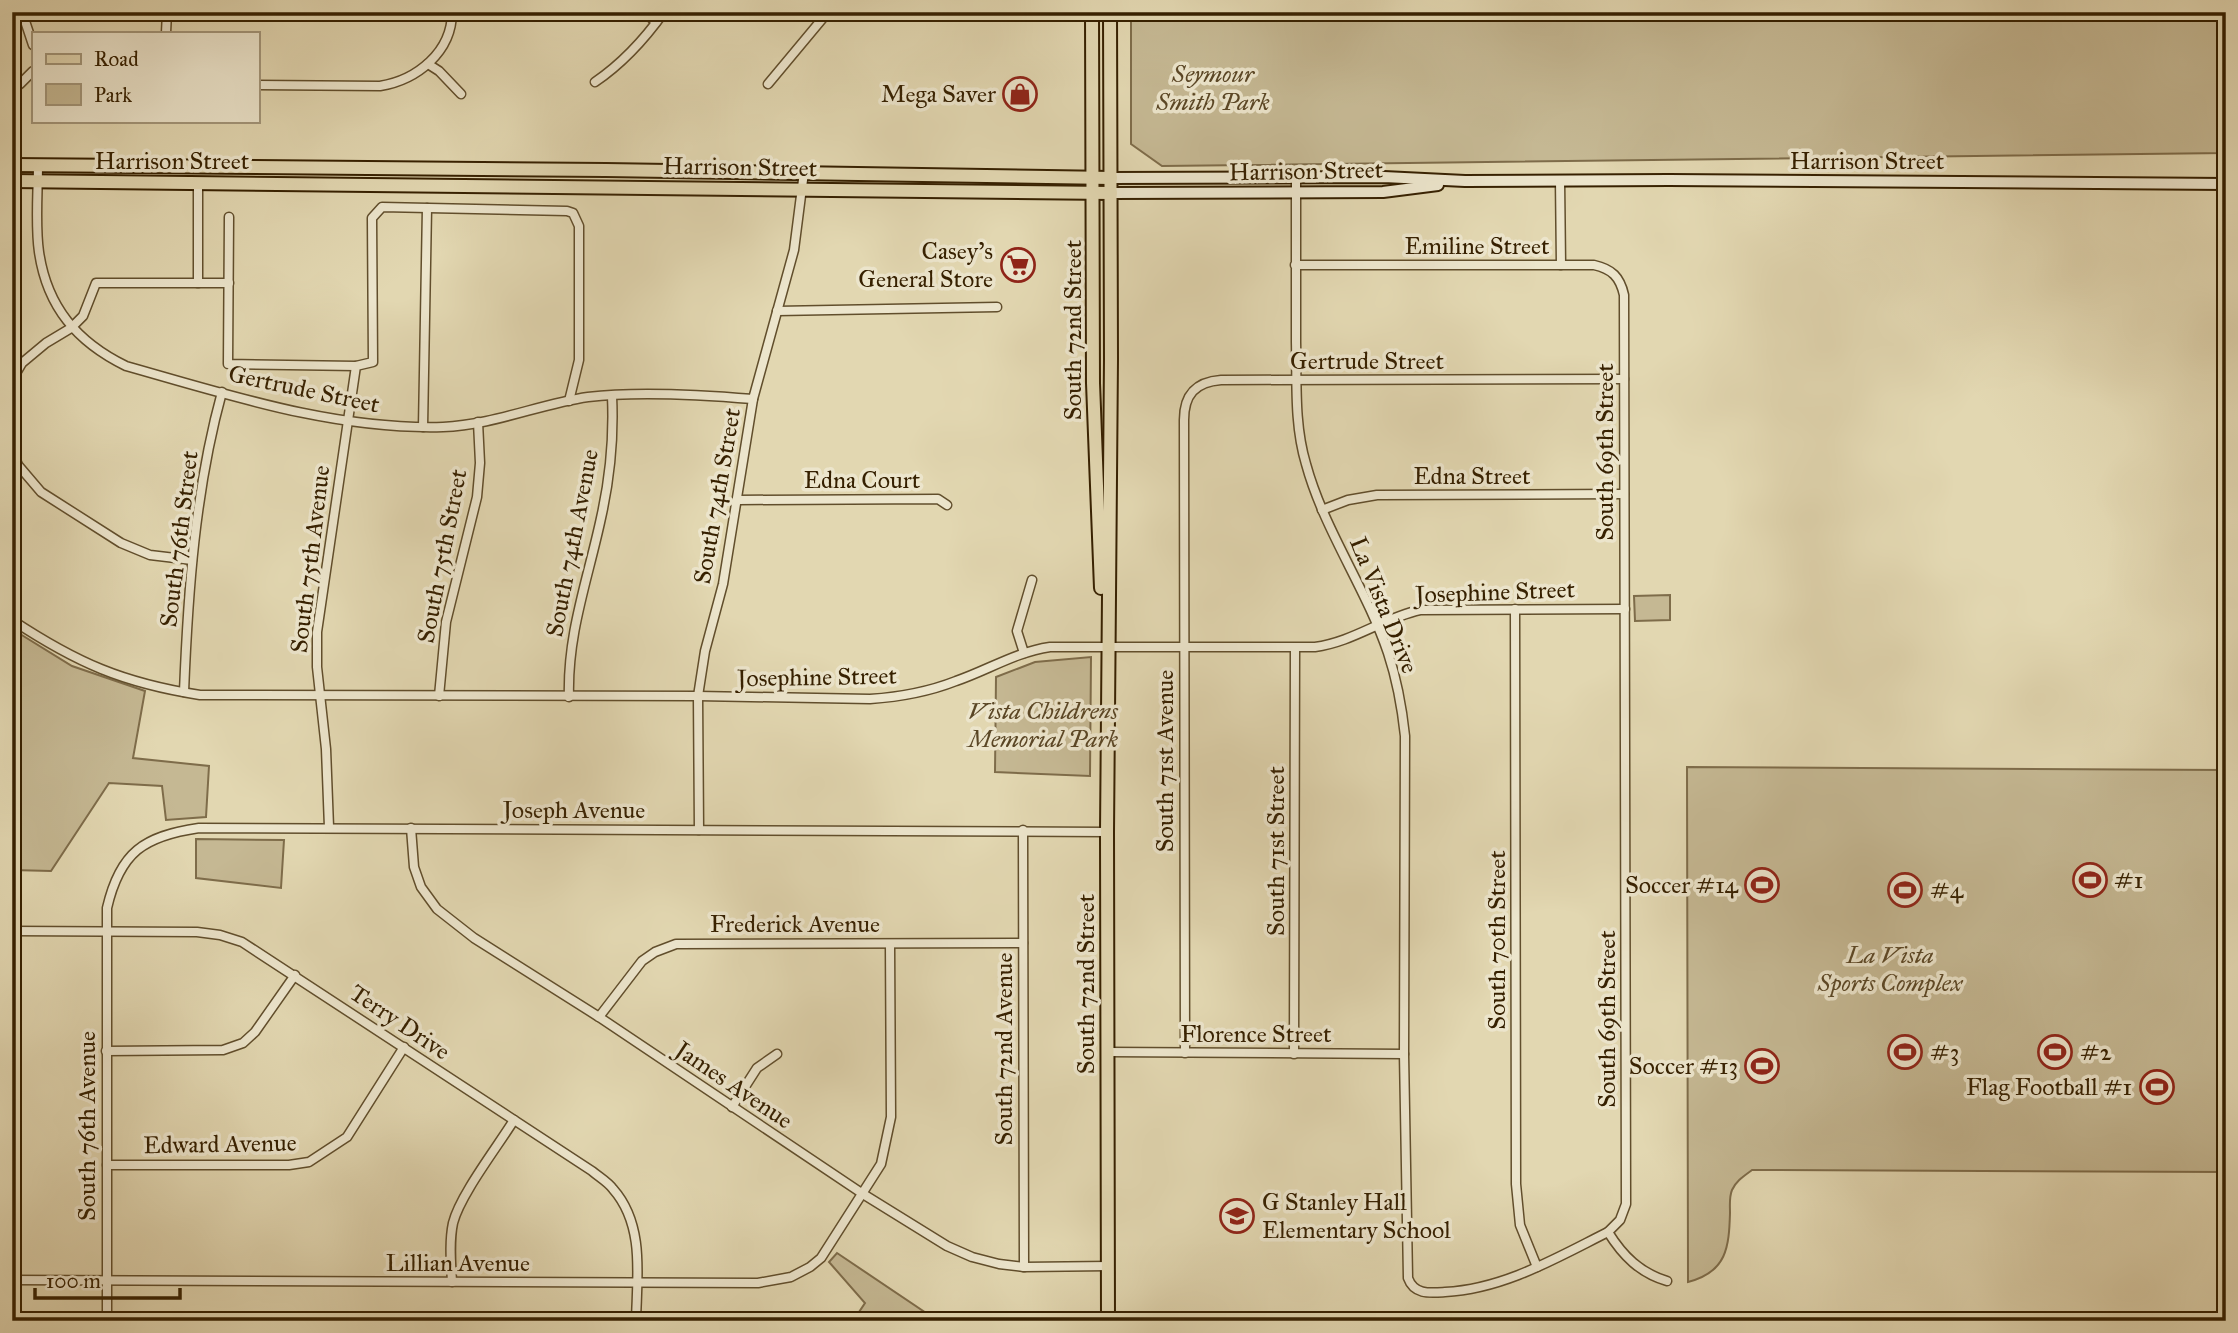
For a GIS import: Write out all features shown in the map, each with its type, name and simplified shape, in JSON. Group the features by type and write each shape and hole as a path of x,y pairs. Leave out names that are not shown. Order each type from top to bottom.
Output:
{"main road":[{"name":"South 72nd Street","path":"1093,12 1093,383 1103,619 1108,647"},
{"name":"South 72nd Street","path":"1108,1321 1110,12"},
{"name":"Harrison Street","path":"12,165 804,172 1093,178 1384,177 1465,181 2226,184"},
{"name":"Harrison Street","path":"12,181 1094,193 1383,192 1465,181"}],"street":[{"path":"22,12 32,43"},
{"path":"166,32 167,12"},
{"path":"259,85 380,86 405,79 428,64 439,52 449,34 452,12"},
{"path":"643,12 656,23"},
{"path":"595,82 629,55 664,12"},
{"path":"768,84 828,12"},
{"path":"428,64 439,71 461,94"},
{"path":"20,84 32,72"},
{"name":"Gertrude Street","path":"38,165 39,251 52,297 71,328 103,355 126,366 318,417 384,426 446,427 569,401 612,396 753,400"},
{"name":"South 74th Street","path":"699,830 698,695 705,651 723,583 753,400 794,250 804,172"},
{"name":"La Vista Drive","path":"1296,178 1297,411 1303,451 1322,510 1377,625 1395,675 1405,736 1404,1055 1407,1272 1415,1289 1428,1293 1467,1290 1506,1280 1537,1267"},
{"path":"1560,180 1561,265"},
{"path":"198,182 198,283"},
{"path":"229,217 228,364 356,366 373,362 372,218 382,207 567,211 573,214 579,226 579,360 569,401"},
{"path":"423,427 426,208"},
{"name":"Emiline Street","path":"1295,265 1594,265 1611,271 1622,286 1625,313"},
{"path":"12,380 22,363 71,328 83,316 96,283 229,283"},
{"path":"777,311 997,307"},
{"name":"South 69th Street","path":"1608,1232 1622,1216 1627,1192 1625,313"},
{"name":"South 75th Avenue","path":"328,827 326,749 319,694 317,632 356,366"},
{"name":"Gertrude Street","path":"1185,468 1185,403 1189,394 1197,387 1214,381 1624,379"},
{"name":"South 76th Street","path":"184,692 187,607 199,504 222,392"},
{"name":"South 74th Avenue","path":"569,697 568,672 573,627 601,519 610,467 612,396"},
{"name":"South 75th Street","path":"439,696 446,622 477,497 480,463 478,422"},
{"path":"12,450 18,465 41,492 121,543 150,555 192,560"},
{"name":"South 71st Avenue","path":"1185,468 1185,1053"},
{"name":"Edna Street","path":"1322,510 1348,500 1377,495 1624,494"},
{"name":"Edna Court","path":"738,500 938,499 947,506"},
{"path":"1024,653 1017,631 1032,580"},
{"name":"South 70th Street","path":"1515,609 1517,1195 1523,1235 1537,1267"},
{"name":"Josephine Street","path":"12,620 55,648 98,669 134,682 200,695 698,695 870,699 896,698 929,691 1024,653 1049,647 1295,648 1333,644 1420,610 1625,609"},
{"name":"South 71st Street","path":"1294,1054 1295,648"},
{"name":"Joseph Avenue","path":"106,932 112,885 125,863 151,840 168,833 199,828 1107,832"},
{"name":"James Avenue","path":"411,828 414,867 421,887 437,909 474,938 599,1017 863,1194 947,1246 990,1262 1024,1267 1109,1266"},
{"name":"South 72nd Avenue","path":"1023,830 1024,1267"},
{"name":"Terry Drive","path":"12,931 220,935 242,942 295,975 592,1171 613,1188 628,1211 634,1230 636,1321"},
{"name":"South 76th Avenue","path":"106,932 107,1321"},
{"name":"Frederick Avenue","path":"599,1017 642,961 655,952 676,944 1023,943"},
{"name":"Lillian Avenue","path":"12,1280 758,1283 785,1279 821,1258 881,1164 891,1117 890,944"},
{"path":"106,1051 223,1050 243,1043 256,1032 295,975"},
{"name":"Edward Avenue","path":"107,1165 289,1165 309,1162 347,1137 404,1047"},
{"name":"Florence Street","path":"1108,1052 1404,1055"},
{"path":"732,1107 757,1068 777,1054"},
{"path":"452,1282 450,1247 453,1221 464,1198 514,1121"},
{"path":"1537,1267 1608,1232 1640,1270 1667,1281"}],"green space":[{"name":"Seymour Smith Park","path":"1131,12 2226,12 2226,153 1162,166 1131,144"},
{"path":"1670,595 1670,620 1635,621 1634,596"},
{"path":"12,629 72,666 145,691 133,758 209,766 206,817 166,820 162,786 109,783 51,871 12,870"},
{"name":"Vista Childrens Memorial Park","path":"1091,657 1090,776 995,772 996,677 1035,662"},
{"name":"La Vista Sports Complex","path":"1687,767 2226,770 2226,1172 1752,1170 1738,1181 1731,1193 1727,1247 1718,1265 1701,1278 1688,1282"},
{"path":"196,839 284,840 281,888 196,878"},
{"path":"837,1253 938,1321 853,1321 865,1303 829,1262"}],"place":[{"name":"Mega Saver","path":"1020,94"},
{"name":"Casey's General Store","path":"1018,265"},
{"name":"#1","path":"2090,880"},
{"name":"Soccer #14","path":"1762,885"},
{"name":"#4","path":"1905,890"},
{"name":"#3","path":"1905,1052"},
{"name":"#2","path":"2055,1052"},
{"name":"Soccer #13","path":"1762,1066"},
{"name":"Flag Football #1","path":"2157,1087"},
{"name":"G Stanley Hall Elementary School","path":"1237,1216"}]}
